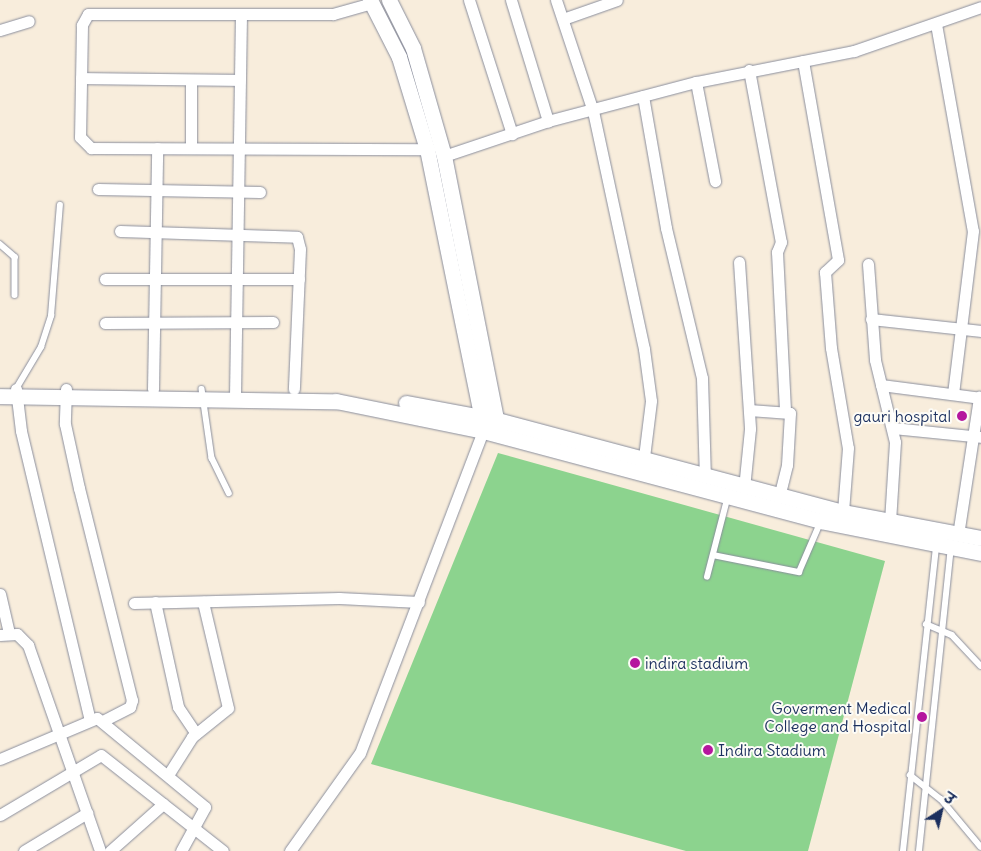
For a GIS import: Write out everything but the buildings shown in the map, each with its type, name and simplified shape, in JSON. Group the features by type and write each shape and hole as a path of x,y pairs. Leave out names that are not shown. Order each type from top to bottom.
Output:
{"street":[{"path":"290,851 360,754 490,426 444,156 413,48 389,0"},
{"path":"469,0 512,134"},
{"path":"511,0 548,121"},
{"path":"556,0 593,111 650,381 650,438 642,467"},
{"path":"563,19 601,3 617,0"},
{"path":"427,149 85,146 80,137 82,25 88,14 333,14 371,2 399,57 427,149 490,426"},
{"path":"444,156 548,121 593,111 696,82 749,70 803,62 854,51 936,24 981,6"},
{"path":"235,393 241,14"},
{"path":"0,30 29,21"},
{"path":"936,24 973,231 953,394"},
{"path":"803,62 838,260 824,272 848,448 843,512"},
{"path":"749,70 781,242 776,252 783,300 785,410 790,416 790,444 779,497"},
{"path":"81,78 190,81 240,80"},
{"path":"190,81 191,148"},
{"path":"696,82 715,181"},
{"path":"643,96 666,228 702,378 705,477"},
{"path":"153,389 157,148"},
{"path":"98,189 260,192"},
{"path":"120,231 237,233 297,237 299,279 294,390"},
{"path":"734,490 750,443 739,262"},
{"path":"868,264 871,319 881,385 893,428 890,522"},
{"path":"105,279 154,281 299,279"},
{"path":"871,319 981,331"},
{"path":"106,323 273,322"},
{"path":"881,385 980,397 978,436 947,539"},
{"path":"0,388 17,392 66,393 235,393 294,390 357,394 490,426 734,490 779,497 890,522 947,539 981,553"},
{"path":"66,393 153,389 202,393"},
{"path":"0,396 17,392"},
{"path":"17,392 21,431 89,717"},
{"path":"66,393 65,424 86,525 132,700 130,707 102,721"},
{"path":"235,393 336,400 490,426"},
{"path":"749,410 785,410"},
{"path":"893,428 978,436"},
{"path":"642,467 705,477 734,490 821,521 947,539 981,538"},
{"path":"0,594 5,633 28,645 100,851"},
{"path":"134,603 338,598 419,602"},
{"path":"155,602 178,707 196,734"},
{"path":"168,775 196,734 228,708 203,602"},
{"path":"89,717 102,721 205,807 181,851"},
{"path":"0,760 60,736 89,717"},
{"path":"0,815 104,756 223,851"},
{"path":"110,851 163,804"},
{"path":"24,851 87,812"}],"lane":[{"path":"17,392 40,347 51,316 60,205"},
{"path":"0,244 15,257 15,295"},
{"path":"202,393 212,458 229,493"},
{"path":"707,577 734,490"},
{"path":"713,555 799,572 821,521"},
{"path":"903,851 926,624 947,539"},
{"path":"919,851 942,628 947,539"},
{"path":"926,624 942,628 981,666"},
{"path":"910,775 925,785 981,847"}],"green space":[{"name":"indira stadium","path":"498,453 885,561 808,851 686,851 371,764"}],"place":[{"name":"gauri hospital","path":"962,416"},
{"name":"indira stadium","path":"635,663"},
{"name":"Goverment Medical College and Hospital","path":"922,717"},
{"name":"Indira Stadium","path":"708,750"}]}
